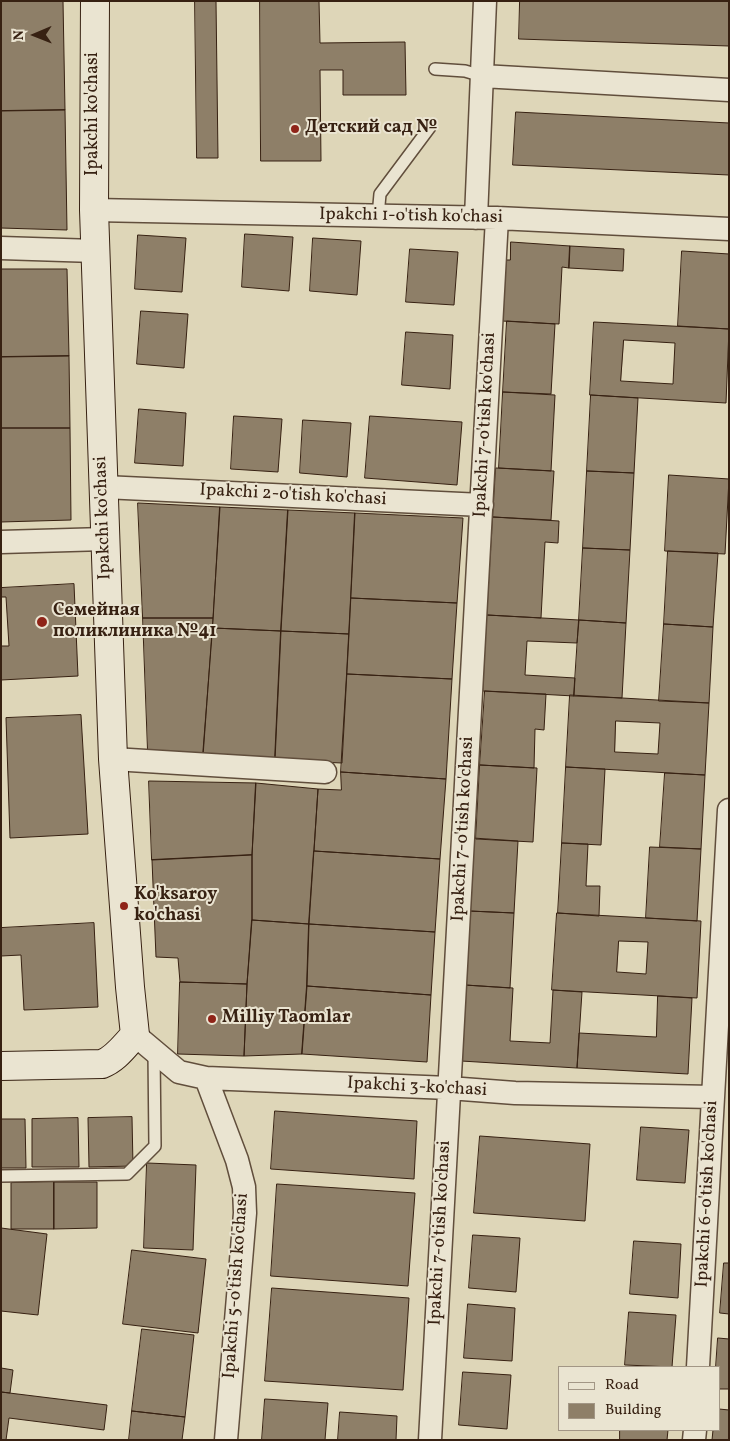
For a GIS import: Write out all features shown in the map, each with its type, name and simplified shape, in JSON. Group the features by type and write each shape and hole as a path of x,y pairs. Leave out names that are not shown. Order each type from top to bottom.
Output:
{"main road":[{"name":"Ipakchi ko'chasi","path":"95,1 94,210 113,759 130,987 145,1043"},
{"path":"1,1047 98,1046 145,1043"},
{"path":"1,1066 102,1064 145,1043"}],"street":[{"name":"Ipakchi 7-o'tish ko'chasi","path":"430,1440 482,505 487,218 482,76 485,1"},
{"path":"482,76 729,90"},
{"name":"Ipakchi 1-o'tish ko'chasi","path":"94,210 487,218 729,229"},
{"path":"1,248 95,251"},
{"name":"Ipakchi 2-o'tish ko'chasi","path":"104,487 482,505"},
{"path":"1,542 105,539"},
{"path":"113,759 325,772"},
{"name":"Ipakchi 6-o'tish ko'chasi","path":"698,1366 729,810"},
{"name":"Ipakchi 3-ko'chasi","path":"145,1043 179,1072 206,1078 449,1088 515,1094 713,1098"},
{"name":"Ipakchi 5-o'tish ko'chasi","path":"206,1078 237,1160 244,1187 245,1213 226,1440"}],"lane":[{"path":"434,69 466,71 482,76"},
{"path":"378,216 380,194 430,127"},
{"path":"1,1176 126,1174 155,1146 145,1043"}],"building":[{"path":"1,1 63,1 65,110 1,111"},
{"path":"195,1 216,1 218,158 197,158"},
{"path":"260,1 319,1 320,43 405,42 406,95 343,95 343,70 320,70 321,161 261,161"},
{"path":"520,1 729,1 729,46 519,39"},
{"path":"65,110 67,230 1,228 1,111"},
{"path":"516,112 729,123 729,175 513,165"},
{"path":"245,234 293,237 289,291 242,287"},
{"path":"138,235 186,238 182,292 135,289"},
{"path":"313,238 361,241 357,295 310,291"},
{"path":"511,242 570,246 569,268 562,267 559,324 502,321 506,260 510,260"},
{"path":"570,246 624,249 623,271 569,268"},
{"path":"410,249 458,252 454,305 406,302"},
{"path":"682,251 729,254 729,329 678,326"},
{"path":"1,269 67,269 69,356 1,357"},
{"path":"141,311 188,314 184,368 137,364"},
{"path":"507,321 555,324 551,394 503,392"},
{"path":"594,322 729,329 726,403 590,395","holes":["624,340 675,343 673,384 621,381"]},
{"path":"406,332 453,335 450,389 402,385"},
{"path":"69,356 70,428 1,428 1,357"},
{"path":"503,392 555,395 551,471 499,468"},
{"path":"591,395 638,398 634,473 587,471"},
{"path":"139,409 186,413 183,466 135,463"},
{"path":"234,416 282,419 278,472 231,469"},
{"path":"370,416 462,422 457,485 365,478"},
{"path":"303,420 351,423 347,477 300,473"},
{"path":"1,428 70,428 71,520 1,522"},
{"path":"496,468 554,471 551,520 493,517"},
{"path":"587,471 634,473 630,550 583,548"},
{"path":"669,475 729,479 725,554 665,551"},
{"path":"138,503 220,507 213,618 143,618"},
{"path":"220,507 288,510 281,631 213,628"},
{"path":"288,510 355,513 349,634 281,631"},
{"path":"355,513 463,518 457,603 351,598"},
{"path":"493,517 559,521 558,543 545,542 541,618 487,615"},
{"path":"583,548 630,550 626,623 579,620"},
{"path":"668,551 718,553 713,627 664,624"},
{"name":"Семейная поликлиника №41","path":"74,584 78,676 1,680 1,646 9,646 6,597 1,597 1,588"},
{"path":"351,598 457,603 452,679 347,674"},
{"path":"487,615 579,620 577,643 527,641 525,675 575,678 574,696 483,691"},
{"path":"143,618 213,618 203,756 148,752"},
{"path":"579,620 626,623 622,698 574,696"},
{"path":"664,624 713,627 709,703 659,701"},
{"path":"213,628 281,631 275,760 203,756"},
{"path":"281,631 349,634 342,763 275,760"},
{"path":"347,674 452,679 446,779 341,772"},
{"path":"485,691 546,694 544,730 535,729 534,768 480,765"},
{"path":"570,695 709,703 705,775 566,767","holes":["616,721 660,723 658,754 615,752"]},
{"path":"81,715 88,834 10,838 6,718"},
{"path":"480,765 537,768 533,842 476,839"},
{"path":"566,767 605,769 601,845 562,843"},
{"path":"341,772 446,779 440,859 314,851 318,789 341,790"},
{"path":"665,773 705,775 701,849 660,847"},
{"path":"149,781 256,783 252,855 152,860"},
{"path":"256,783 318,789 309,924 252,920 252,855"},
{"path":"473,838 518,841 514,913 469,911"},
{"path":"562,843 588,844 586,886 600,886 599,916 558,913"},
{"path":"650,847 701,849 697,921 646,918"},
{"path":"314,851 440,859 435,932 309,924"},
{"path":"252,855 252,920 247,984 180,982 178,958 156,957 152,860"},
{"path":"469,911 514,913 510,988 465,985"},
{"path":"557,913 701,921 697,998 552,990","holes":["619,941 648,942 646,974 617,972"]},
{"path":"252,920 309,924 302,1054 244,1056"},
{"path":"94,923 98,1007 24,1010 21,955 1,956 1,928"},
{"path":"309,924 435,932 431,995 307,986"},
{"name":"Milliy Taomlar","path":"180,982 247,984 244,1056 178,1054"},
{"path":"465,985 513,988 510,1041 550,1043 553,990 582,992 577,1068 461,1061"},
{"path":"307,986 431,995 427,1062 302,1054"},
{"path":"658,996 692,998 688,1074 577,1068 579,1033 656,1037"},
{"path":"275,1111 417,1121 414,1179 271,1169"},
{"path":"132,1117 133,1166 89,1167 88,1118"},
{"path":"78,1118 79,1167 32,1167 32,1119"},
{"path":"1,1119 25,1119 26,1168 1,1168"},
{"path":"641,1127 689,1130 685,1183 637,1180"},
{"path":"480,1136 590,1144 585,1221 474,1213"},
{"path":"147,1163 196,1165 193,1250 144,1248"},
{"path":"54,1182 54,1229 11,1229 11,1183"},
{"path":"54,1182 97,1182 97,1228 54,1229"},
{"path":"277,1184 415,1193 408,1286 271,1276"},
{"path":"1,1228 47,1234 38,1315 1,1311"},
{"path":"473,1235 520,1238 516,1292 469,1288"},
{"path":"634,1241 681,1244 678,1298 630,1294"},
{"path":"132,1250 206,1259 198,1333 123,1324"},
{"path":"724,1263 729,1263 729,1314 720,1313"},
{"path":"272,1288 409,1298 403,1390 265,1381"},
{"path":"468,1304 515,1308 512,1361 464,1358"},
{"path":"629,1312 676,1315 672,1366 625,1365"},
{"path":"142,1329 194,1335 185,1417 132,1411"},
{"path":"718,1338 729,1339 729,1389 720,1389 720,1366 716,1366"},
{"path":"1,1368 13,1370 10,1393 1,1392"},
{"path":"463,1372 511,1375 507,1429 459,1425"},
{"path":"1,1392 107,1405 104,1430 9,1418 6,1440 1,1440"},
{"path":"265,1399 328,1403 325,1440 262,1440"},
{"path":"720,1409 729,1410 729,1440 712,1440 713,1431 720,1431"},
{"path":"132,1411 185,1417 182,1440 129,1440"},
{"path":"340,1412 397,1416 396,1440 338,1440"},
{"path":"620,1431 668,1431 667,1440 620,1440"}],"place":[{"name":"Детский сад №","path":"295,129"},
{"name":"Семейная поликлиника №41","path":"42,622"},
{"name":"Ko'ksaroy ko'chasi","path":"124,906"},
{"name":"Milliy Taomlar","path":"212,1019"}]}
